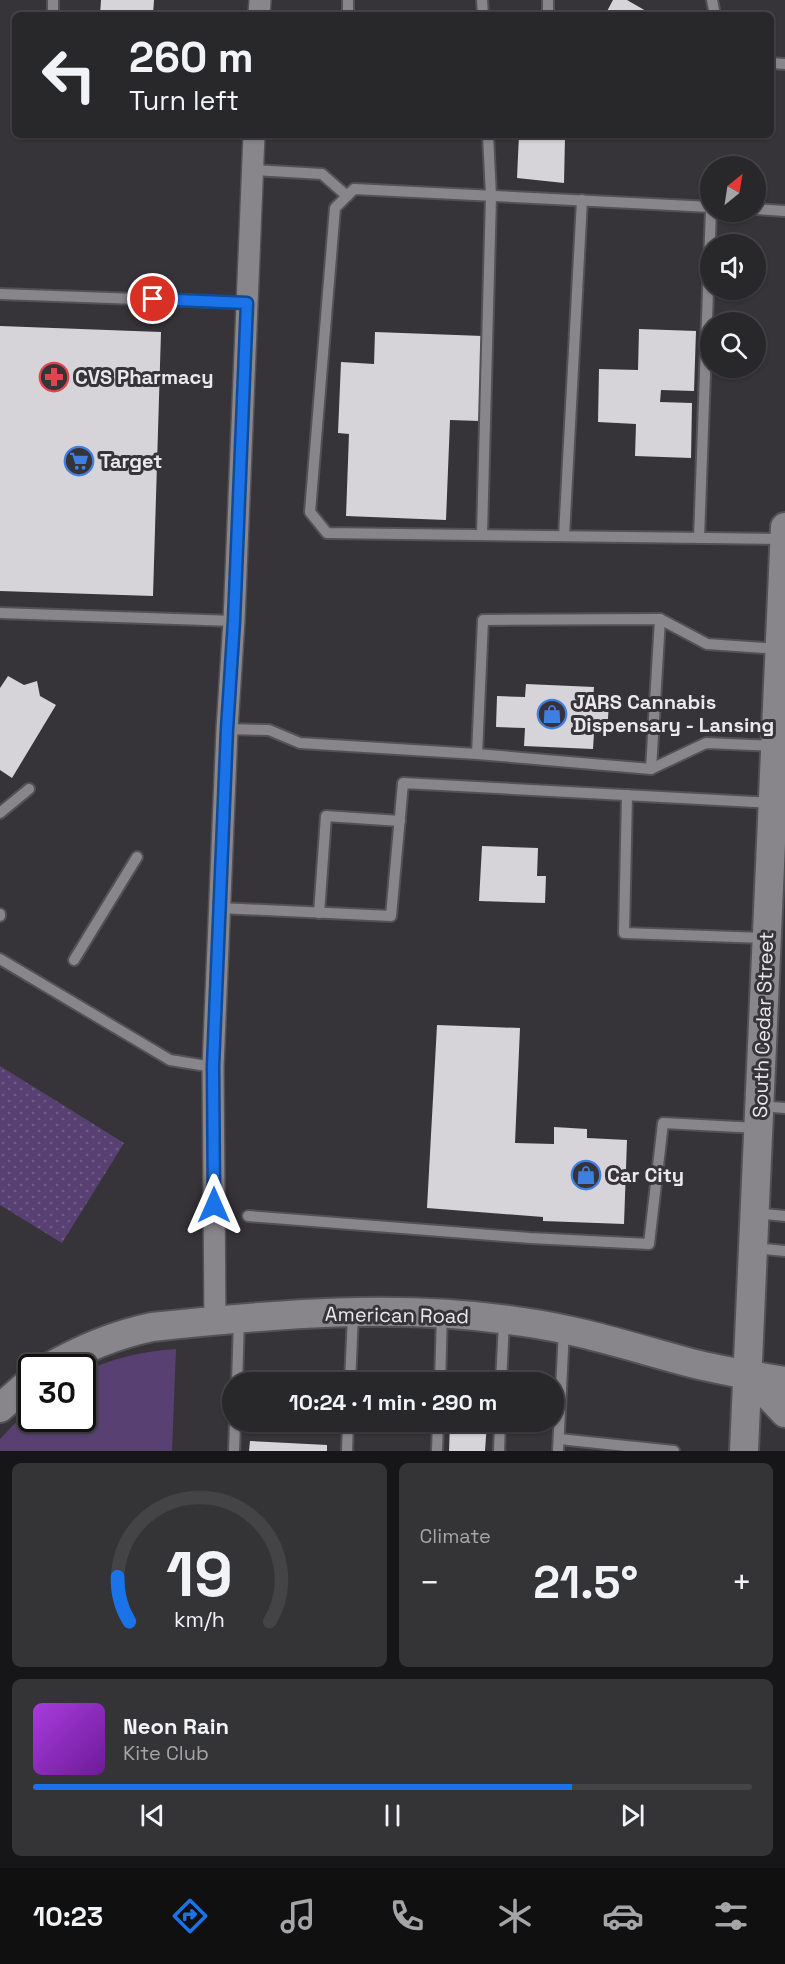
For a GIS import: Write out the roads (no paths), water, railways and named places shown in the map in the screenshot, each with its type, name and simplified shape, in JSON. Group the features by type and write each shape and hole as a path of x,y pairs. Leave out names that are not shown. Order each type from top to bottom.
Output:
{"main road":[{"name":"South Cedar Street","path":"744,1451 755,1213 768,1114 767,938 773,890 773,803 785,527"},
{"name":"American Road","path":"74,1354 119,1335 152,1327 353,1312 442,1313 504,1319 564,1329 692,1363 785,1381"},
{"path":"748,1374 785,1413"},
{"path":"0,1408 18,1392"}],"street":[{"path":"227,1320 213,1066 254,138"}],"lane":[{"path":"482,534 490,196 488,138"},
{"path":"252,170 322,174 347,196"},
{"path":"700,207 354,189 335,208 310,512 327,533 699,538 784,554"},
{"path":"564,536 582,200"},
{"path":"766,210 785,211"},
{"path":"699,538 710,222"},
{"path":"0,294 247,303"},
{"path":"0,612 234,621"},
{"path":"477,754 483,620 660,620 707,644 780,650"},
{"path":"651,769 660,620"},
{"path":"227,729 269,730 300,743 477,754 651,769 706,744 775,746"},
{"path":"220,908 391,916 403,783 773,803"},
{"path":"0,813 29,789"},
{"path":"627,795 624,933 767,938"},
{"path":"319,913 326,816 400,820"},
{"path":"74,960 137,857"},
{"path":"0,959 170,1060 213,1066"},
{"path":"248,1216 530,1238 649,1244 663,1123 768,1114"},
{"path":"755,1213 785,1216"},
{"path":"753,1248 785,1251"},
{"path":"350,1372 353,1312"},
{"path":"440,1372 442,1313"},
{"path":"502,1372 504,1319"},
{"path":"227,1320 235,1372"},
{"path":"564,1329 558,1445 674,1451"},
{"path":"234,1451 235,1432"},
{"path":"347,1451 348,1432"},
{"path":"437,1451 438,1432"},
{"path":"499,1451 500,1432"}],"place":[{"name":"CVS Pharmacy","path":"54,377"},
{"name":"Target","path":"79,461"},
{"name":"JARS Cannabis Dispensary - Lansing","path":"552,714"},
{"name":"Car City","path":"586,1175"}]}
